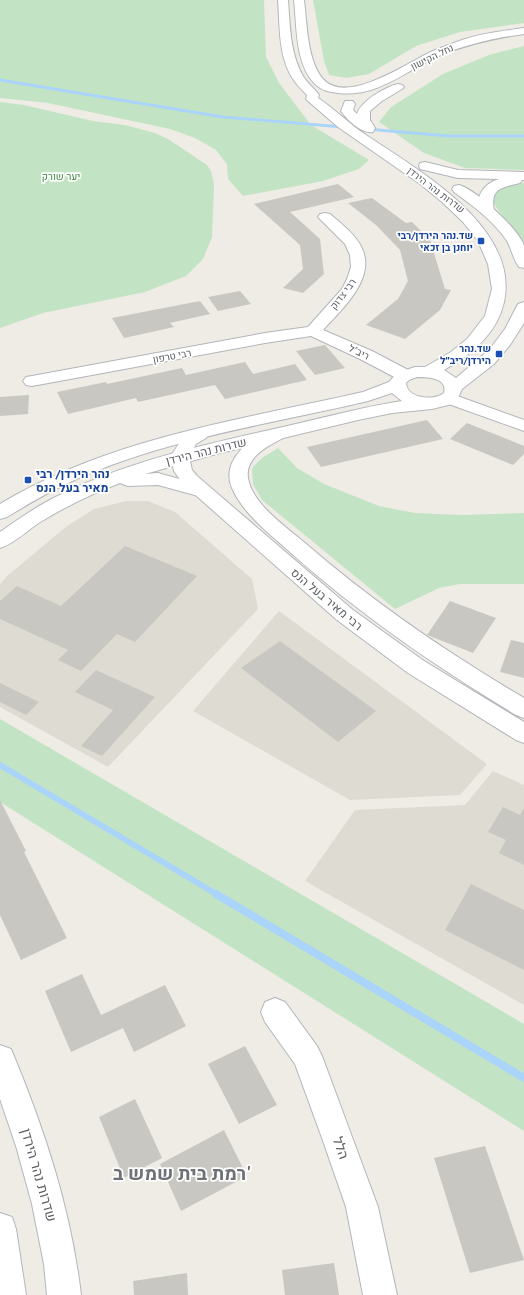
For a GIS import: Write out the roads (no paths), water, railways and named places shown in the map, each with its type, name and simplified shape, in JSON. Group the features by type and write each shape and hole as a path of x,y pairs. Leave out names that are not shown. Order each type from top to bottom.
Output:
{"main road":[{"name":"שדרות נהר הירדן","path":"283,0 288,48 293,68 300,81 315,99 338,121 455,203 481,228 499,257 504,285 501,300 486,328 477,340 457,357 427,372"},
{"path":"299,0 305,47 313,73 320,82 352,94 355,99 347,111 369,129 400,150"},
{"name":"נחל הקישון","path":"315,99 322,91 372,87 427,58 457,45 493,35 524,30"},
{"name":"נחל הקישון","path":"450,60 482,47 524,38"},
{"path":"313,73 326,80 346,84 363,84 393,76"},
{"path":"315,99 333,106 351,103 384,92 408,81 376,100 365,109 363,112 363,120 369,129"},
{"name":"שדרות נהר הירדן","path":"413,158 474,199 487,211 502,226 514,242 524,264"},
{"path":"425,166 458,174 524,176"},
{"path":"487,211 486,196 492,187 508,181 524,180"},
{"name":"רבי צדוק","path":"313,331 346,294 357,276 358,270 359,257 352,242 325,217"},
{"path":"524,307 510,334 500,348 488,361 452,393 439,402 427,404 409,400 398,390 400,380 415,372 427,372 442,375 448,379 452,393 524,426"},
{"name":"ריב\"ל","path":"313,331 366,355 400,380"},
{"name":"רבי טרפון","path":"32,381 265,338 313,331"},
{"name":"שדרות נהר הירדן","path":"0,513 36,490 75,472 127,453 200,434 368,396 400,380"},
{"name":"שדרות נהר הירדן","path":"0,541 54,504 122,474 180,456 398,407 427,404"},
{"path":"180,456 188,441 200,434"},
{"name":"רבי מאיר בעל הנס","path":"277,434 261,442 246,453 242,460 238,479 249,502 259,513 336,580 399,629 440,657 524,709"},
{"name":"רבי מאיר בעל הנס","path":"180,456 183,472 202,491 351,620 416,667 524,734"},
{"path":"101,483 141,478 158,479 202,491"},
{"name":"הלל","path":"275,1012 307,1056 338,1138 362,1207 380,1295"},
{"name":"שדרות נהר הירדן","path":"0,1059 19,1108 51,1207 62,1266 64,1295"},
{"path":"0,1228 9,1295"}],"waterway":[{"path":"0,80 223,117 449,136 524,136"},
{"path":"0,765 218,895"},
{"path":"216,894 524,1078"}],"place":[{"name":"שד.נהר הירדן/רבי יוחנן בן זכאי","path":"481,241"},
{"name":"שד.נהר הירדן/ריב״ל","path":"499,354"},
{"name":"נהר הירדן/ רבי מאיר בעל הנס","path":"28,480"}],"district":[{"name":"רמת בית שמש ב'","path":"182,1173"}],"park label":[{"name":"יער שורק","path":"61,176"}]}
